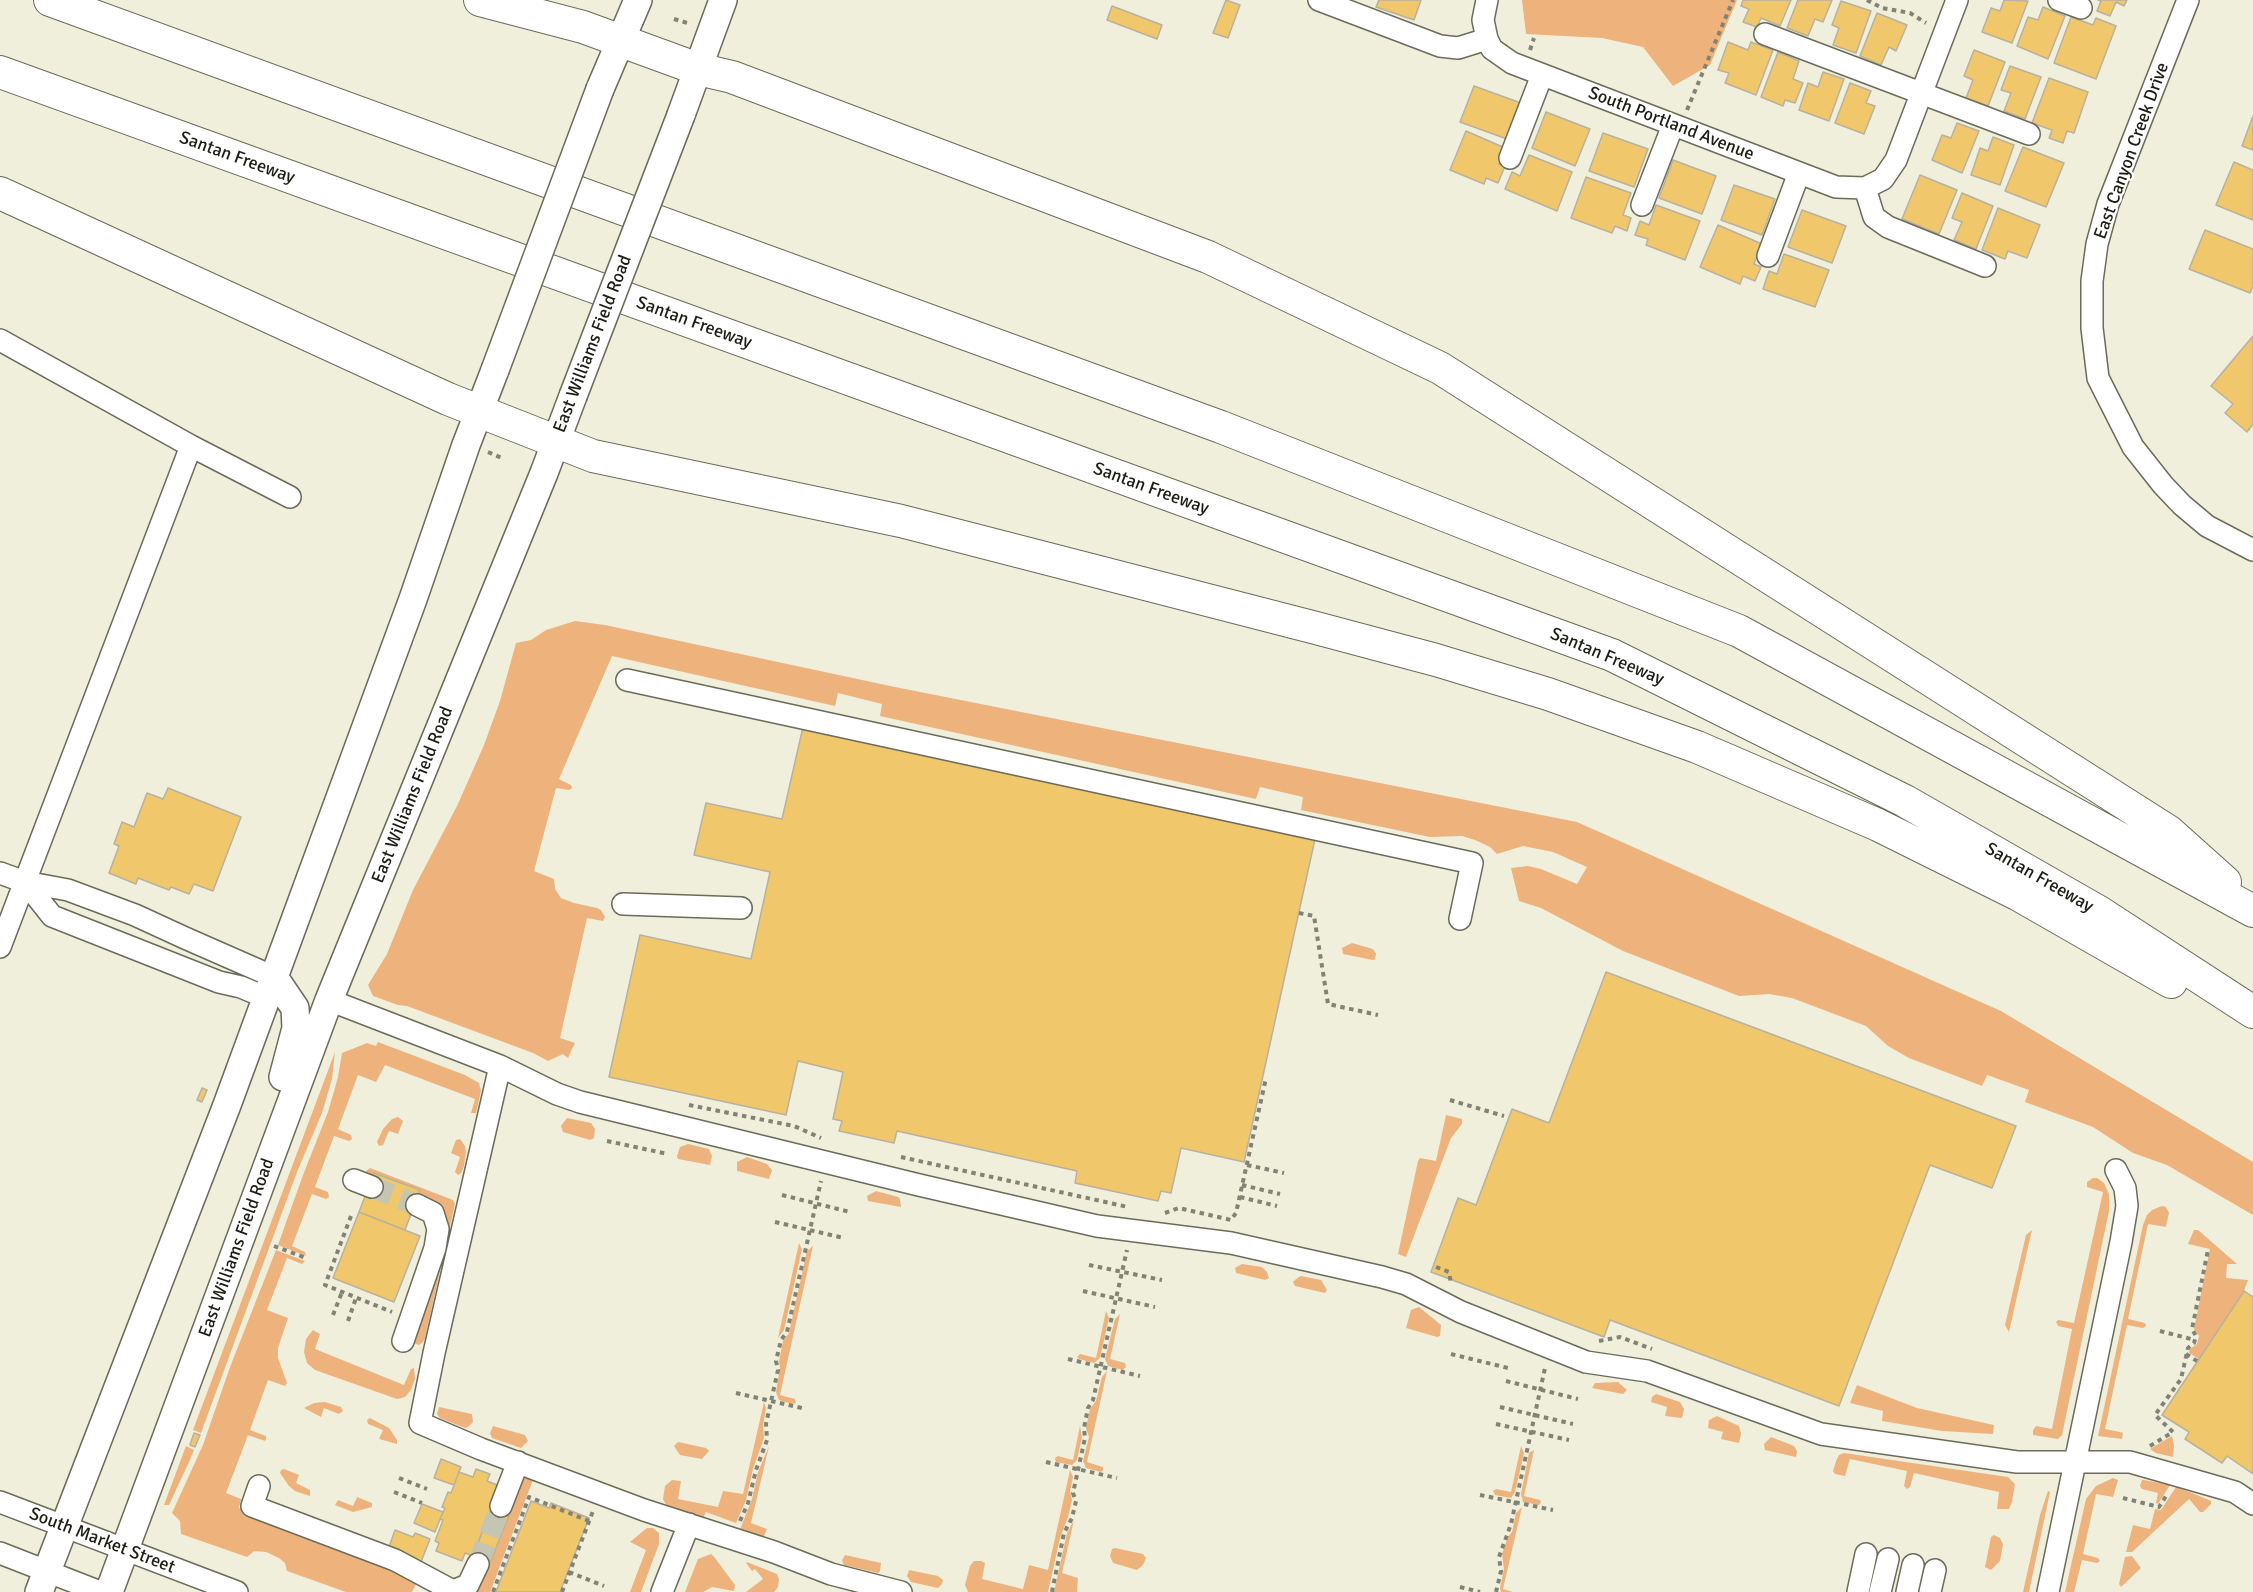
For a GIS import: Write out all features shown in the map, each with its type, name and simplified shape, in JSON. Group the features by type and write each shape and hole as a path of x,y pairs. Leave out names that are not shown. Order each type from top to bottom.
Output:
{"highway":[{"path":"50,0 1221,427 1738,631 2253,911"},
{"path":"480,0 583,27 698,69 732,77 1208,257 1440,368 2168,831 2253,907"},
{"name":"Santan Freeway","path":"0,72 1612,656 1905,801 2099,912 2253,1012"},
{"path":"0,193 170,273 479,411 593,456 901,521 1326,631 1436,660 1548,694 1697,747 1878,825 2019,895 2175,984 2253,1021"}],"main road":[{"path":"43,1581 270,987 413,599 479,411 600,89 639,0"},
{"name":"East Williams Field Road","path":"109,1592 329,1000 556,442 723,0"},
{"path":"270,987 295,1008 296,1028 272,1111 272,1154"}],"street":[{"path":"1319,0 1440,46 1458,48 1487,39 1483,20 1487,0"},
{"path":"1957,0 1896,160 1883,179 1865,188 1874,217 1888,227 1985,266"},
{"path":"2059,0 2081,8"},
{"name":"East Canyon Creek Drive","path":"2188,0 2108,204 2097,244 2092,280 2092,328 2098,378 2133,447 2182,505 2207,526 2253,549"},
{"path":"1765,34 2029,134"},
{"name":"South Portland Avenue","path":"1487,39 1492,49 1512,63 1542,75 1679,120 1836,187 1865,188"},
{"path":"1510,158 1542,75"},
{"path":"1642,205 1679,120"},
{"path":"1768,256 1799,172"},
{"path":"0,340 191,446 290,497"},
{"path":"0,947 191,446"},
{"path":"627,680 1472,863 1460,919"},
{"path":"0,873 25,882 68,890 135,915 185,938 270,987"},
{"path":"25,882 52,916 219,982 240,987 270,987"},
{"path":"623,904 741,908"},
{"path":"329,1000 500,1066 557,1094 580,1102 825,1163 1098,1226 1231,1243 1407,1284 1461,1312 1586,1362 1647,1371 1821,1434 2018,1462 2130,1462 2235,1492 2253,1504"},
{"path":"500,1066 420,1423 481,1449 644,1510 831,1574 901,1592"},
{"path":"2048,1592 2127,1206 2125,1188 2116,1170"},
{"path":"403,1341 435,1248 438,1229 433,1213 415,1210"},
{"path":"501,1506 518,1462"},
{"path":"259,1486 252,1506 395,1560 453,1591 468,1585 478,1564"},
{"name":"South Market Street","path":"0,1502 237,1592"},
{"path":"662,1592 689,1524"},
{"path":"0,1553 43,1581 100,1592"},
{"path":"1858,1592 1877,1556"},
{"path":"1869,1592 1877,1556"},
{"path":"1877,1556 1880,1592"},
{"path":"1907,1592 1924,1567"},
{"path":"1919,1592 1924,1567"},
{"path":"1924,1567 1929,1592"}],"path":[{"path":"1679,120 1733,0"},
{"path":"1867,0 1882,8 1910,13 1927,23"},
{"path":"674,19 691,24"},
{"path":"485,451 504,459"},
{"path":"1299,913 1314,916 1328,1004 1378,1016"},
{"path":"1157,1213 1179,1208 1231,1220 1236,1213 1240,1197 1266,1078"},
{"path":"1450,1100 1504,1116"},
{"path":"681,1103 794,1126 830,1142 787,1332 781,1340 776,1361 778,1370 766,1425 767,1440 756,1470 748,1503 737,1528"},
{"path":"607,1141 668,1154"},
{"path":"900,1156 1133,1208"},
{"path":"1247,1165 1284,1173"},
{"path":"1242,1185 1280,1194"},
{"path":"782,1195 850,1212"},
{"path":"1240,1197 1277,1206"},
{"path":"351,1216 325,1285 393,1312"},
{"path":"775,1222 844,1238"},
{"path":"274,1246 306,1258"},
{"path":"1052,1592 1064,1533 1072,1518 1076,1501 1073,1492 1085,1438 1084,1428 1088,1408 1093,1400 1128,1248"},
{"path":"2149,1446 2173,1432 2155,1415 2181,1379 2188,1348 2195,1340 2196,1336 2192,1329 2208,1250"},
{"path":"1089,1265 1162,1280"},
{"path":"1083,1291 1155,1307"},
{"path":"333,1315 342,1292"},
{"path":"348,1321 356,1298"},
{"path":"2160,1331 2195,1340"},
{"path":"1451,1354 1509,1368"},
{"path":"2186,1354 2197,1361"},
{"path":"1068,1359 1140,1376"},
{"path":"1496,1592 1501,1570 1499,1557 1511,1524 1545,1368"},
{"path":"1506,1381 1578,1399"},
{"path":"736,1393 806,1409"},
{"path":"1500,1407 1573,1424"},
{"path":"1496,1424 1569,1440"},
{"path":"1046,1462 1117,1478"},
{"path":"399,1478 427,1489"},
{"path":"2123,1498 2159,1507 2172,1487"},
{"path":"393,1492 422,1503"},
{"path":"562,1592 600,1492"},
{"path":"1480,1495 1553,1510"},
{"path":"493,1592 529,1497 589,1521"},
{"path":"569,1572 604,1586"},
{"path":"1460,1587 1480,1592"}],"shaded area":[{"path":"1522,0 1737,0 1710,65 1673,86 1643,47 1602,38 1526,34"},
{"path":"575,621 605,625 895,687 1577,822 2001,1011 2253,1162 2253,1215 2167,1165 2133,1153 2093,1127 2025,1102 2029,1090 1987,1075 1982,1086 1909,1058 1888,1046 1866,1026 1792,998 1769,994 1739,996 1623,951 1541,908 1519,901 1511,868 1528,866 1541,869 1577,884 1587,867 1553,852 1523,846 1497,854 1490,847 1462,836 1430,837 1301,810 1303,797 1260,787 1256,799 880,716 882,704 838,693 835,706 612,656 559,779 571,785 572,788 569,790 556,788 534,871 554,879 555,889 561,898 597,908 605,917 603,921 587,918 560,1038 575,1043 568,1058 563,1054 548,1061 533,1053 407,1006 373,996 368,985 387,954 413,890 457,806 484,745 500,701 516,643 531,640 546,630"},
{"path":"1352,943 1373,949 1376,954 1375,959 1343,954 1342,948"},
{"path":"378,1042 465,1075 479,1083 481,1091 476,1113 471,1113 475,1099 385,1065 376,1082 358,1075 338,1129 351,1135 352,1139 349,1141 334,1136 315,1187 328,1192 329,1197 326,1199 312,1194 292,1246 305,1252 306,1256 278,1245 328,1112 342,1053 367,1043 376,1046"},
{"path":"335,1052 332,1079 322,1113 297,1172 201,1433 193,1430"},
{"path":"1446,1115 1462,1119 1462,1124 1451,1138 1406,1257 1398,1254 1418,1161 1420,1158 1436,1161"},
{"path":"398,1117 403,1121 398,1134 389,1131 383,1145 379,1146 377,1142 383,1129 392,1119"},
{"path":"567,1118 591,1123 595,1129 594,1138 590,1140 563,1132 561,1126"},
{"path":"460,1139 466,1152 464,1166 458,1175 455,1172 460,1157 451,1153 456,1140"},
{"path":"688,1144 709,1149 712,1156 710,1165 678,1159 680,1147"},
{"path":"747,1157 767,1164 772,1170 769,1179 737,1171 737,1162"},
{"path":"370,1168 453,1200 455,1204 425,1338 419,1345 411,1342 447,1223 433,1201 369,1176 366,1171"},
{"path":"2093,1178 2104,1183 2109,1194 2109,1211 2062,1435 2058,1439 2033,1435 2036,1426 2052,1429 2072,1329 2058,1326 2056,1322 2058,1320 2074,1323 2103,1192 2087,1187 2087,1182"},
{"path":"876,1191 898,1197 901,1207 868,1201 867,1196"},
{"path":"2162,1206 2166,1207 2169,1213 2166,1227 2148,1224 2128,1319 2145,1323 2146,1326 2143,1328 2127,1325 2105,1429 2123,1433 2122,1439 2098,1436 2143,1225 2152,1210"},
{"path":"2032,1230 2009,1332 2005,1325 2026,1235"},
{"path":"2194,1230 2198,1230 2237,1264 2227,1264 2226,1278 2248,1280 2244,1291 2199,1359 2189,1353 2190,1349 2197,1344 2199,1336 2194,1329 2210,1249 2188,1244"},
{"path":"799,1243 802,1249 784,1330 778,1338"},
{"path":"813,1246 780,1395 795,1399 796,1403 792,1404 779,1400 776,1392 779,1361 783,1341 789,1333 807,1251"},
{"path":"276,1250 305,1261 302,1264 287,1258 267,1310 288,1318 278,1348 278,1358 287,1383 285,1386 268,1380 250,1430 266,1436 266,1439 265,1441 248,1435 226,1493 241,1499 239,1508 397,1568 417,1582 412,1592 346,1592 287,1571 285,1563 266,1552 254,1551 247,1557 181,1534 180,1521 172,1513 203,1445 230,1367"},
{"path":"1242,1264 1262,1267 1269,1278 1265,1280 1236,1273 1235,1268"},
{"path":"1301,1276 1321,1280 1327,1290 1325,1293 1295,1286 1293,1282"},
{"path":"1419,1307 1441,1325 1440,1336 1406,1328 1411,1310"},
{"path":"1106,1311 1109,1318 1100,1358 1094,1363 1079,1359 1077,1357 1080,1354 1096,1358"},
{"path":"1120,1314 1110,1359 1125,1363 1126,1367 1123,1370 1108,1366 1105,1359 1115,1319"},
{"path":"313,1330 320,1334 315,1349 404,1385 411,1369 414,1368 415,1379 411,1390 405,1397 397,1399 315,1370 307,1363 304,1352 306,1339"},
{"path":"1107,1371 1087,1462 1103,1467 1101,1472 1086,1468 1083,1461 1089,1437 1086,1428 1090,1409 1096,1401 1102,1377"},
{"path":"1618,1382 1627,1390 1623,1394 1592,1388 1595,1383"},
{"path":"1857,1385 1917,1408 1994,1425 1993,1434 1942,1431 1882,1421 1883,1411 1850,1403"},
{"path":"1656,1394 1680,1402 1684,1409 1682,1418 1665,1416 1667,1407 1651,1402 1652,1397"},
{"path":"325,1402 341,1407 343,1411 339,1414 324,1408 321,1417 304,1408 314,1403"},
{"path":"764,1402 766,1408 764,1438 753,1469 746,1500 736,1523 706,1512 703,1519 666,1505 663,1499 665,1486 672,1480 681,1481 678,1499 718,1507 723,1491 743,1494"},
{"path":"439,1407 472,1414 473,1422 465,1428 440,1418 437,1414"},
{"path":"1717,1416 1739,1426 1741,1434 1739,1443 1721,1439 1723,1432 1708,1428 1709,1420"},
{"path":"370,1418 389,1428 397,1444 379,1439 383,1430 368,1424 367,1420"},
{"path":"493,1426 525,1435 528,1441 521,1448 492,1438 490,1433"},
{"path":"1080,1426 1082,1437 1077,1460 1072,1465 1056,1462 1055,1458 1058,1456 1073,1460"},
{"path":"2172,1436 2173,1457 2156,1453 2150,1449"},
{"path":"1771,1437 1794,1446 1797,1451 1796,1457 1765,1450 1764,1444"},
{"path":"678,1442 706,1448 709,1451 702,1459 680,1455 674,1446"},
{"path":"186,1446 194,1450 169,1505 164,1505"},
{"path":"769,1446 751,1523 767,1529 763,1538 739,1532 752,1499 758,1472"},
{"path":"1521,1446 1524,1453 1515,1492 1511,1498 1495,1495 1493,1491 1496,1489 1511,1492"},
{"path":"1534,1450 1524,1496 1540,1500 1539,1505 1523,1502 1521,1494 1529,1453"},
{"path":"1844,1453 2008,1477 2015,1484 2012,1502 2009,1509 1997,1509 1999,1492 1914,1473 1910,1487 1907,1489 1904,1486 1907,1471 1850,1459 1845,1476 1835,1474 1833,1471 1836,1461 1839,1455"},
{"path":"284,1469 299,1475 296,1483 310,1490 310,1496 295,1491 289,1486 280,1473"},
{"path":"1070,1470 1073,1477 1070,1491 1072,1500 1060,1538 1048,1592 968,1592 965,1585 970,1566 974,1561 985,1563 982,1579 1023,1589 1029,1565 1048,1570"},
{"path":"522,1478 533,1480 490,1592 473,1592"},
{"path":"2113,1478 2118,1480 2113,1497 2096,1494 2083,1554 2098,1558 2100,1561 2097,1563 2082,1560 2074,1592 2065,1592 2086,1499 2096,1486"},
{"path":"2142,1480 2170,1485 2158,1504 2156,1503 2158,1493 2142,1489 2140,1486"},
{"path":"2176,1487 2211,1501 2211,1504 2200,1512 2189,1499 2132,1552 2126,1552 2133,1525 2150,1529 2155,1509 2161,1510"},
{"path":"2048,1491 2050,1492 2029,1592 2023,1592 2040,1515"},
{"path":"357,1497 372,1503 372,1507 353,1512 335,1505 338,1500 353,1506"},
{"path":"1522,1507 1503,1589 1513,1592 1501,1592 1504,1569 1502,1554 1512,1532 1516,1513"},
{"path":"1074,1520 1062,1573 1078,1578 1077,1592 1054,1592 1067,1533"},
{"path":"647,1528 653,1528 659,1533 659,1544 641,1592 630,1592 646,1550 630,1542"},
{"path":"1994,1535 2000,1538 2003,1544 2000,1561 1991,1570 1985,1567 1991,1537"},
{"path":"1112,1549 1143,1554 1146,1558 1143,1565 1137,1570 1113,1563 1110,1556"},
{"path":"711,1554 735,1585 734,1591 712,1587 703,1592 685,1592 698,1559"},
{"path":"845,1555 881,1563 880,1571 878,1573 844,1565 842,1560"},
{"path":"2132,1556 2141,1568 2121,1587 2119,1584 2125,1557"},
{"path":"747,1562 777,1574 778,1587 774,1592 746,1592 763,1579 755,1569 752,1571"},
{"path":"909,1570 938,1576 943,1580 942,1584 938,1588 911,1582 907,1576"}],"building":[{"path":"1226,0 1240,5 1228,38 1213,33"},
{"path":"1379,0 1421,0 1414,20 1376,7"},
{"path":"1743,0 1791,0 1780,26 1761,18 1757,27 1743,22 1749,9 1741,6"},
{"path":"1798,0 1832,0 1823,22 1815,19 1808,36 1787,28"},
{"path":"2004,0 2028,1 2012,43 1982,32 1991,8 2000,11"},
{"path":"2098,0 2127,0 2124,6 2116,2 2110,16 2097,11 2101,1"},
{"path":"1841,1 1871,11 1856,53 1833,45 1839,28 1832,25"},
{"path":"1112,6 1162,25 1157,39 1107,20"},
{"path":"2043,7 2065,16 2048,59 2017,46 2028,17 2038,20"},
{"path":"1877,13 1907,25 1896,51 1889,47 1881,65 1860,56"},
{"path":"2071,17 2093,25 2096,18 2116,26 2096,79 2054,63"},
{"path":"1728,42 1748,50 1751,42 1773,50 1756,95 1725,83 1729,73 1718,70"},
{"path":"1974,50 2005,62 1988,106 1966,98 1973,80 1964,76"},
{"path":"1778,52 1799,61 1793,79 1803,83 1795,103 1785,100 1783,106 1761,97"},
{"path":"2010,66 2041,77 2025,119 2004,111 2011,93 2001,90"},
{"path":"1823,72 1844,79 1829,121 1799,110 1808,83 1818,87"},
{"path":"2049,78 2088,92 2074,133 2067,131 2063,143 2049,138 2052,130 2032,123"},
{"path":"1850,83 1871,91 1866,103 1875,106 1864,134 1835,123"},
{"path":"1474,86 1521,103 1507,139 1460,122"},
{"path":"1546,112 1590,129 1575,166 1532,148"},
{"path":"2253,116 2253,150 2242,146"},
{"path":"1957,123 1979,131 1962,173 1932,160 1942,135 1951,138"},
{"path":"1466,131 1505,148 1499,164 1505,166 1498,183 1486,178 1484,184 1450,170"},
{"path":"1603,133 1648,149 1634,187 1589,171"},
{"path":"1993,137 2014,145 2000,185 1971,175 1980,148 1988,151"},
{"path":"2023,147 2064,163 2046,207 2005,191"},
{"path":"1529,155 1572,172 1557,211 1505,189 1512,172 1520,176"},
{"path":"1673,160 1716,176 1702,214 1659,198"},
{"path":"2234,162 2253,170 2253,220 2216,205"},
{"path":"1920,175 1957,190 1939,234 1902,219"},
{"path":"1586,177 1631,193 1623,215 1631,218 1627,231 1615,226 1612,233 1571,218"},
{"path":"1734,185 1775,199 1762,235 1721,220"},
{"path":"1962,193 1993,206 1976,249 1954,240 1962,222 1952,218"},
{"path":"1656,205 1700,221 1685,260 1646,245 1648,239 1635,235 1640,221 1649,225"},
{"path":"1998,208 2040,225 2027,258 2008,251 2005,259 1982,250"},
{"path":"1802,210 1846,226 1832,263 1788,247"},
{"path":"1718,225 1762,244 1754,264 1761,267 1755,281 1743,276 1740,284 1700,267"},
{"path":"2205,230 2253,249 2253,286 2250,293 2189,269"},
{"path":"1784,254 1829,270 1815,307 1763,289 1769,271 1777,274"},
{"path":"2253,336 2253,424 2247,432 2225,413 2233,404 2211,386"},
{"path":"803,727 1315,839 1244,1162 1181,1148 1171,1193 1161,1191 1158,1201 1075,1183 1077,1171 897,1131 894,1143 839,1131 842,1121 833,1119 843,1072 798,1061 786,1115 609,1077 640,935 751,959 770,872 694,855 706,803 782,819"},
{"path":"168,788 241,817 213,891 194,884 189,894 171,887 169,890 138,878 136,884 109,873 119,846 114,844 122,822 134,827 147,793 163,799"},
{"path":"1606,972 2016,1126 1992,1188 1930,1165 1839,1406 1610,1320 1604,1337 1431,1272 1458,1198 1476,1205 1512,1109 1549,1123"},
{"path":"202,1088 207,1090 202,1102 197,1100"},
{"path":"374,1173 420,1190 405,1230 359,1212"},
{"path":"359,1212 420,1236 394,1302 333,1278"},
{"path":"2244,1291 2253,1297 2253,1474 2227,1456 2222,1463 2185,1439 2189,1432 2162,1415"},
{"path":"194,1433 200,1435 195,1447 190,1445"},
{"path":"441,1459 461,1467 454,1485 434,1478"},
{"path":"476,1469 490,1474 487,1481 500,1486 473,1556 465,1553 462,1561 436,1551 439,1543 435,1541 443,1520 440,1519 445,1508 442,1507 448,1492 451,1493 459,1472 473,1477"},
{"path":"531,1501 549,1508 551,1503 589,1518 560,1592 496,1592"},
{"path":"493,1503 511,1510 488,1568 471,1561"},
{"path":"422,1504 443,1512 435,1532 414,1523"},
{"path":"395,1530 413,1537 415,1533 430,1539 421,1562 388,1550"}],"tunnel":[{"path":"372,1187 417,1205"},
{"path":"478,1564 501,1506"}]}
